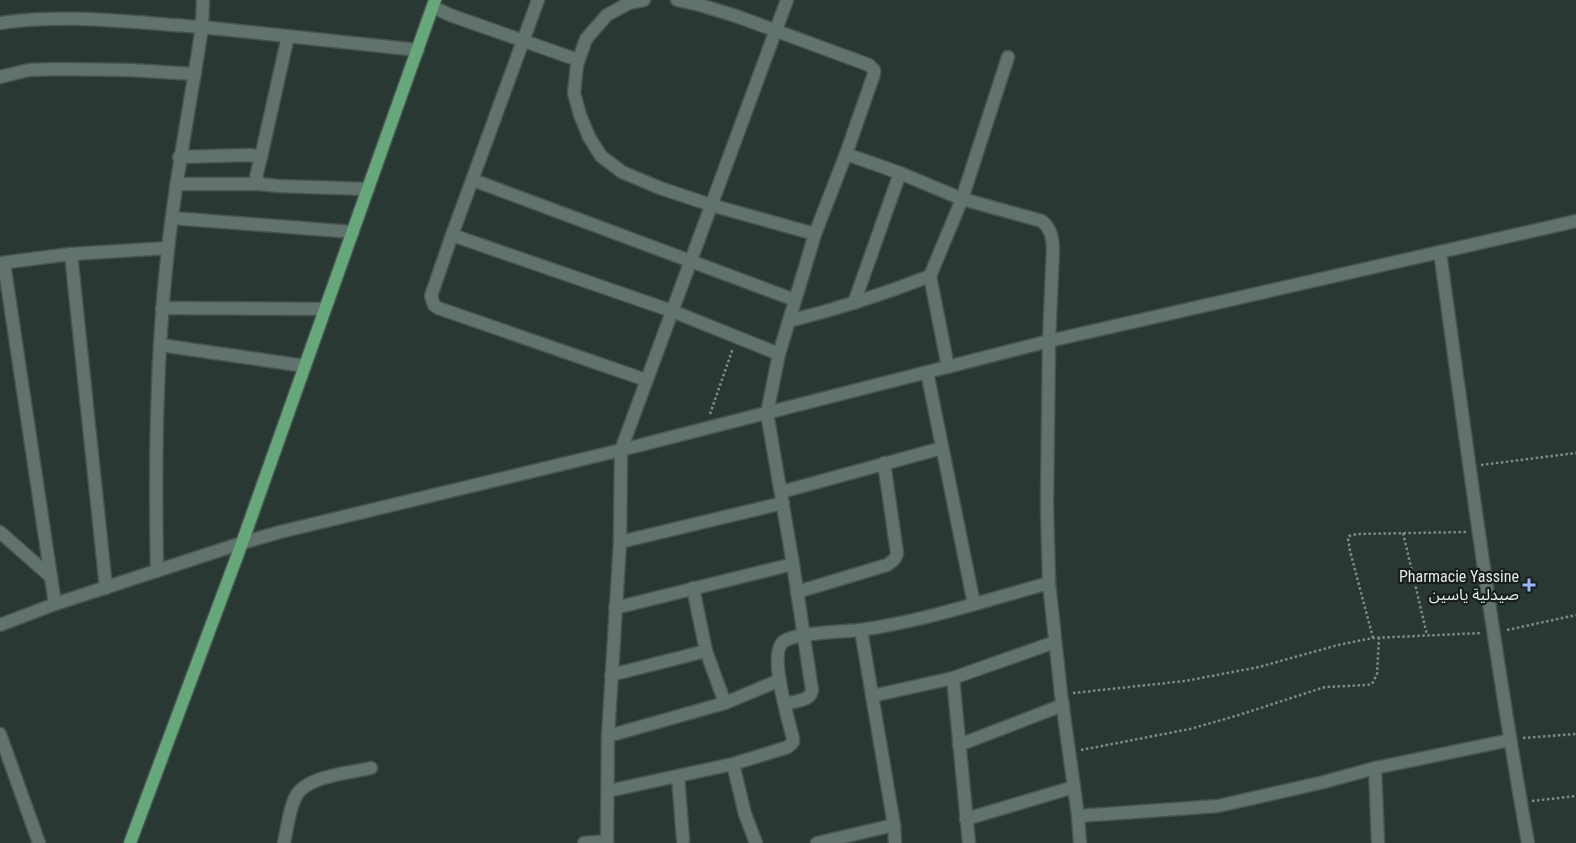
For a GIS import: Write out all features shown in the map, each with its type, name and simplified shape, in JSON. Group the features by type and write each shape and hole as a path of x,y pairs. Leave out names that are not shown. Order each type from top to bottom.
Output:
{"main road":[{"path":"130,843 242,543 434,3"}],"street":[{"path":"157,571 155,471 162,308 179,157 195,74 202,27 203,0"},
{"path":"538,0 452,235 432,296 434,305 646,380"},
{"path":"644,0 629,3 607,15 586,39 578,60 574,93 589,138 601,156 622,172 660,188 711,205 815,234"},
{"path":"677,0 736,16 869,65 874,70 846,154 815,234 779,354 767,413 798,592 812,694 808,698 785,704"},
{"path":"584,843 607,842 608,736 620,542 621,450 787,0"},
{"path":"434,3 450,14 578,60"},
{"path":"0,23 40,18 202,27 418,50"},
{"path":"260,184 256,177 288,36"},
{"path":"948,367 930,276 962,199 1008,57"},
{"path":"0,77 29,70 56,69 130,70 195,74"},
{"path":"846,154 900,173 962,199 1042,221 1048,227 1052,236 1054,248 1049,341 1047,505 1049,583 1080,843"},
{"path":"179,157 249,155 261,157"},
{"path":"854,303 900,173"},
{"path":"473,180 795,300"},
{"path":"176,184 260,184 368,190"},
{"path":"172,218 353,232"},
{"path":"0,625 55,604 280,532 621,450 1049,341 1576,221"},
{"path":"452,235 672,312 779,354"},
{"path":"55,604 2,263 71,254 168,248"},
{"path":"1440,252 1494,633 1528,843"},
{"path":"71,254 106,588"},
{"path":"789,321 895,290 930,276"},
{"path":"162,308 325,309"},
{"path":"160,345 305,366"},
{"path":"927,372 974,604"},
{"path":"620,542 782,498 884,463 942,448"},
{"path":"798,592 887,565 896,557 884,463"},
{"path":"0,532 51,577"},
{"path":"615,608 793,564"},
{"path":"608,791 733,764 788,747 793,739 777,657 782,643 786,640 804,635 861,630 896,624 1049,583"},
{"path":"692,588 706,651 725,702"},
{"path":"861,630 894,825 895,843"},
{"path":"872,696 953,678 1055,642"},
{"path":"611,675 706,651"},
{"path":"953,678 968,843"},
{"path":"608,736 725,702 780,680"},
{"path":"959,745 1062,700"},
{"path":"0,734 39,843"},
{"path":"1078,816 1218,806 1324,782 1375,768 1510,740"},
{"path":"733,764 745,814 756,843"},
{"path":"284,843 294,799 299,790 314,780 371,768"},
{"path":"1375,768 1378,843"},
{"path":"678,776 683,840"},
{"path":"966,819 1074,786"},
{"path":"817,843 894,825"}],"path":[{"path":"705,429 737,337"},
{"path":"1470,466 1576,453"},
{"path":"1372,638 1348,539 1352,534 1479,532"},
{"path":"1403,533 1427,635"},
{"path":"1062,700 1185,681 1258,667 1338,645 1372,638 1494,633 1576,615"},
{"path":"1069,753 1240,716 1325,686 1372,684 1378,674 1379,638"},
{"path":"1510,740 1576,734"},
{"path":"1521,802 1576,796"}],"place":[{"name":"Pharmacie Yassine صيدلية ياسين","path":"1529,585"}]}
